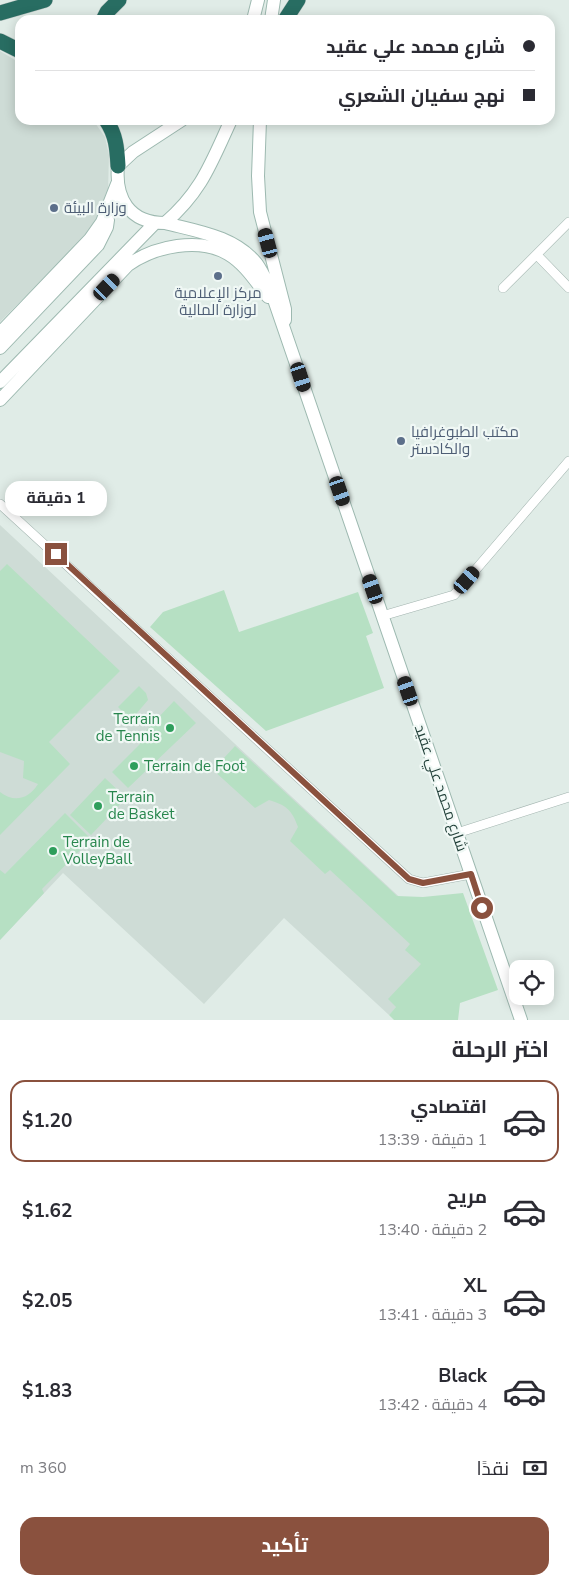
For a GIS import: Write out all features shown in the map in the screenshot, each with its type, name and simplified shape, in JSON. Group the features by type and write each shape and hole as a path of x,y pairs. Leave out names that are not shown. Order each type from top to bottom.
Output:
{"highway":[{"path":"0,13 45,0"},
{"path":"106,15 119,0"},
{"path":"289,15 298,0"},
{"path":"0,41 15,48"},
{"path":"110,125 117,143 118,166"}],"street":[{"path":"254,15 258,0"},
{"path":"272,15 274,0"},
{"path":"0,333 90,239 108,207 116,184 118,166 133,152 174,125"},
{"path":"0,382 160,223 184,206 206,175 229,125"},
{"path":"261,125 258,176 260,212 285,309 285,328"},
{"path":"116,184 121,198 130,211 144,219 219,238 233,244 256,264 270,288 285,328"},
{"path":"0,348 98,245 107,227 108,207"},
{"path":"503,288 569,222"},
{"path":"0,400 128,265 152,253 181,246 210,246 229,255 247,270 275,305"},
{"path":"537,255 569,288"},
{"name":"شارع محمد علي عقيد","path":"285,328 521,1020"},
{"path":"382,616 454,595 569,461"},
{"path":"0,504 409,879 423,883 471,874"},
{"path":"457,833 569,797"}],"shaded area":[{"path":"0,51 15,60 15,125 97,125 105,137 109,155 108,192 100,216 88,233 0,322"},
{"path":"0,525 452,946 389,1015 284,918 204,1004 63,873 0,940"}],"green space":[{"path":"7,564 120,671 49,742 70,764 0,835 0,792 11,798 21,798 30,793 38,784 23,778 24,761 0,752 0,571"},
{"path":"224,590 239,632 358,592 373,633 366,636 384,688 266,731 150,627 163,612"},
{"path":"139,686 146,693 148,700 131,720 118,707"},
{"name":"Terrain de Tennis","path":"174,701 196,723 128,788 112,772 140,744 137,740"},
{"path":"235,746 397,896 423,897 463,893 498,990 460,1003 458,1020 394,1020 389,1015 396,1007 388,999 421,964 405,950 410,944 330,870 325,874 290,841 298,827 288,809 269,800 255,808 213,770"},
{"name":"Terrain de Basket","path":"105,778 126,798 91,835 70,815"},
{"path":"65,813 91,839 42,889 44,893 0,940 0,870 5,874"}],"place":[{"name":"وزارة البيئة","path":"54,208"},
{"name":"مركز الإعلامية لوزارة المالية","path":"218,276"},
{"name":"مكتب الطبوغرافيا والكادستر","path":"401,441"},
{"name":"Terrain de Tennis","path":"170,728"},
{"name":"Terrain de Foot","path":"134,766"},
{"name":"Terrain de Basket","path":"98,806"},
{"name":"Terrain de VolleyBall","path":"53,851"}],"route":[{"path":"56,554 409,879 423,883 471,874 482,908"}]}
